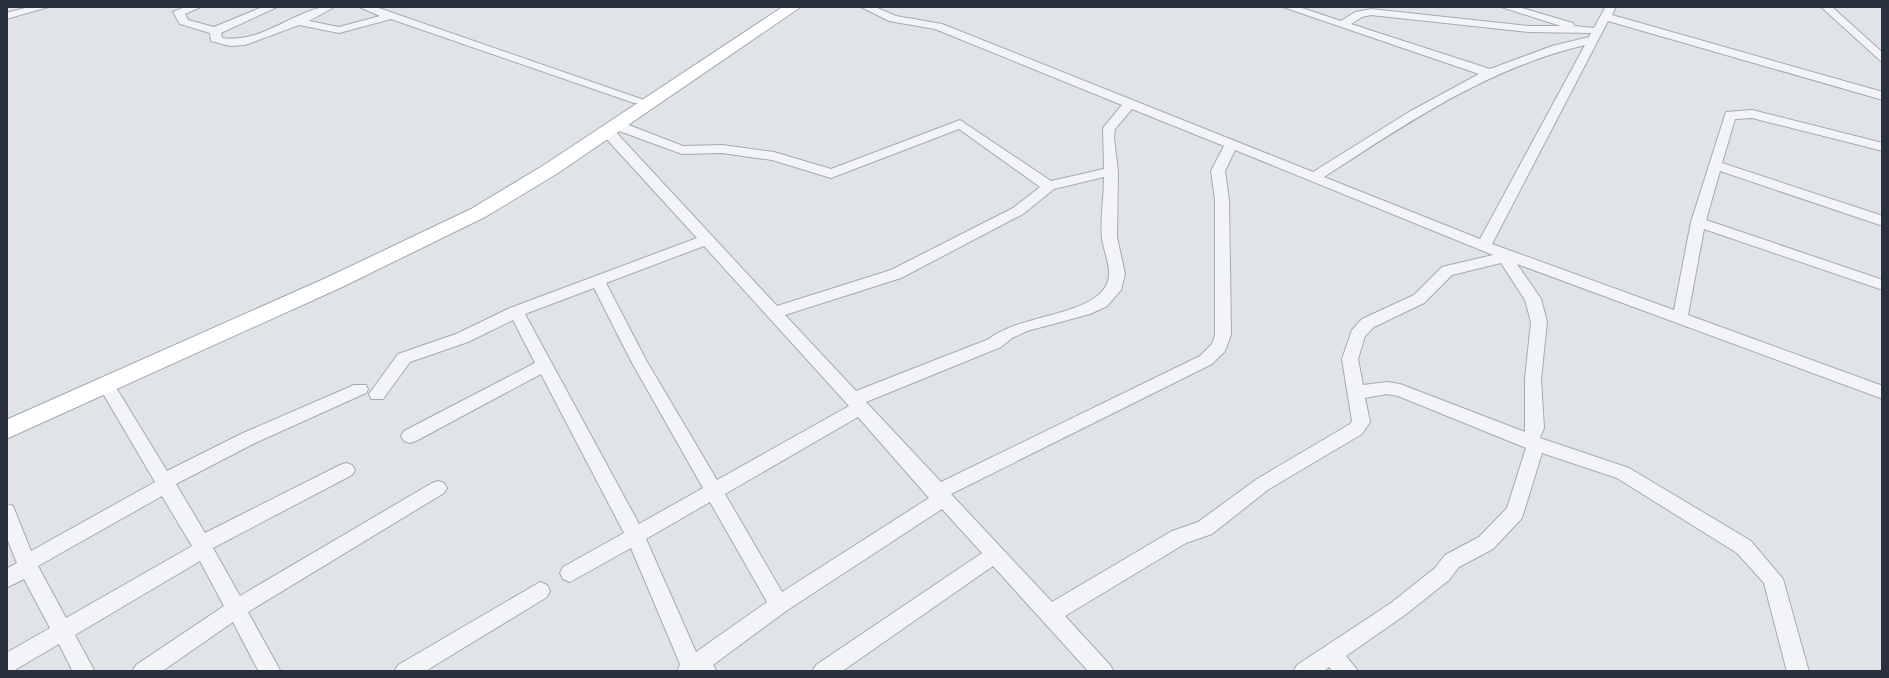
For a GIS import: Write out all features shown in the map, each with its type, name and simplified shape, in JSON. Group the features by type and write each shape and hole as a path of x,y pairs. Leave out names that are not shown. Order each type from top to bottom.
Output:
{"main road":[{"path":"6,418 487,195 780,6"},
{"path":"6,430 449,228 522,187 794,6"}],"street":[{"path":"6,16 47,6"},
{"path":"198,6 179,12 184,22 215,31 267,7"},
{"path":"215,31 217,41 236,44 331,6"},
{"path":"362,6 638,100"},
{"path":"864,6 893,19 938,26 1507,256 1883,393"},
{"path":"1285,6 1301,8 1342,25 1492,74"},
{"path":"1503,6 1594,34"},
{"path":"1825,6 1883,59"},
{"path":"1342,25 1359,14 1371,12 1594,34"},
{"path":"1484,246 1608,12 1883,96"},
{"path":"295,21 339,30 392,16"},
{"path":"1313,178 1435,99 1560,45 1594,34"},
{"path":"570,573 713,492 855,404 995,343 1008,332 1101,303 1109,296 1117,274 1109,248 1109,128 1129,104"},
{"path":"1680,318 1698,222 1730,115 1739,112 1883,147"},
{"path":"611,128 682,150 722,149 774,156 831,174 960,124 1001,152 1020,171 1049,186"},
{"path":"611,128 705,240 1103,672"},
{"path":"516,312 635,536 694,670 779,605 939,496 1206,360 1219,347 1223,335 1222,200 1218,171 1231,145"},
{"path":"1715,165 1883,221"},
{"path":"772,313 896,274 1018,211 1049,186 1110,172"},
{"path":"1698,222 1883,285"},
{"path":"6,579 166,483 249,438 368,391 404,358 462,338 516,312 705,240"},
{"path":"1049,615 1179,537 1205,528 1263,484 1356,429 1361,422 1350,359 1358,334 1368,323 1419,299 1447,271 1507,256"},
{"path":"1304,672 1398,609 1442,574 1452,561 1486,543 1515,512 1525,487 1535,428 1533,379 1539,322 1533,299 1507,256"},
{"path":"597,280 779,605"},
{"path":"410,436 543,366"},
{"path":"106,385 203,546 270,672"},
{"path":"1355,393 1387,388 1400,390 1533,443 1623,473 1744,547 1764,566 1776,587 1798,672"},
{"path":"6,664 203,546 346,470"},
{"path":"143,672 237,608 438,488"},
{"path":"6,512 27,565 84,672"},
{"path":"823,672 994,555"},
{"path":"405,672 540,591"},
{"path":"1331,655 1348,672"}]}
